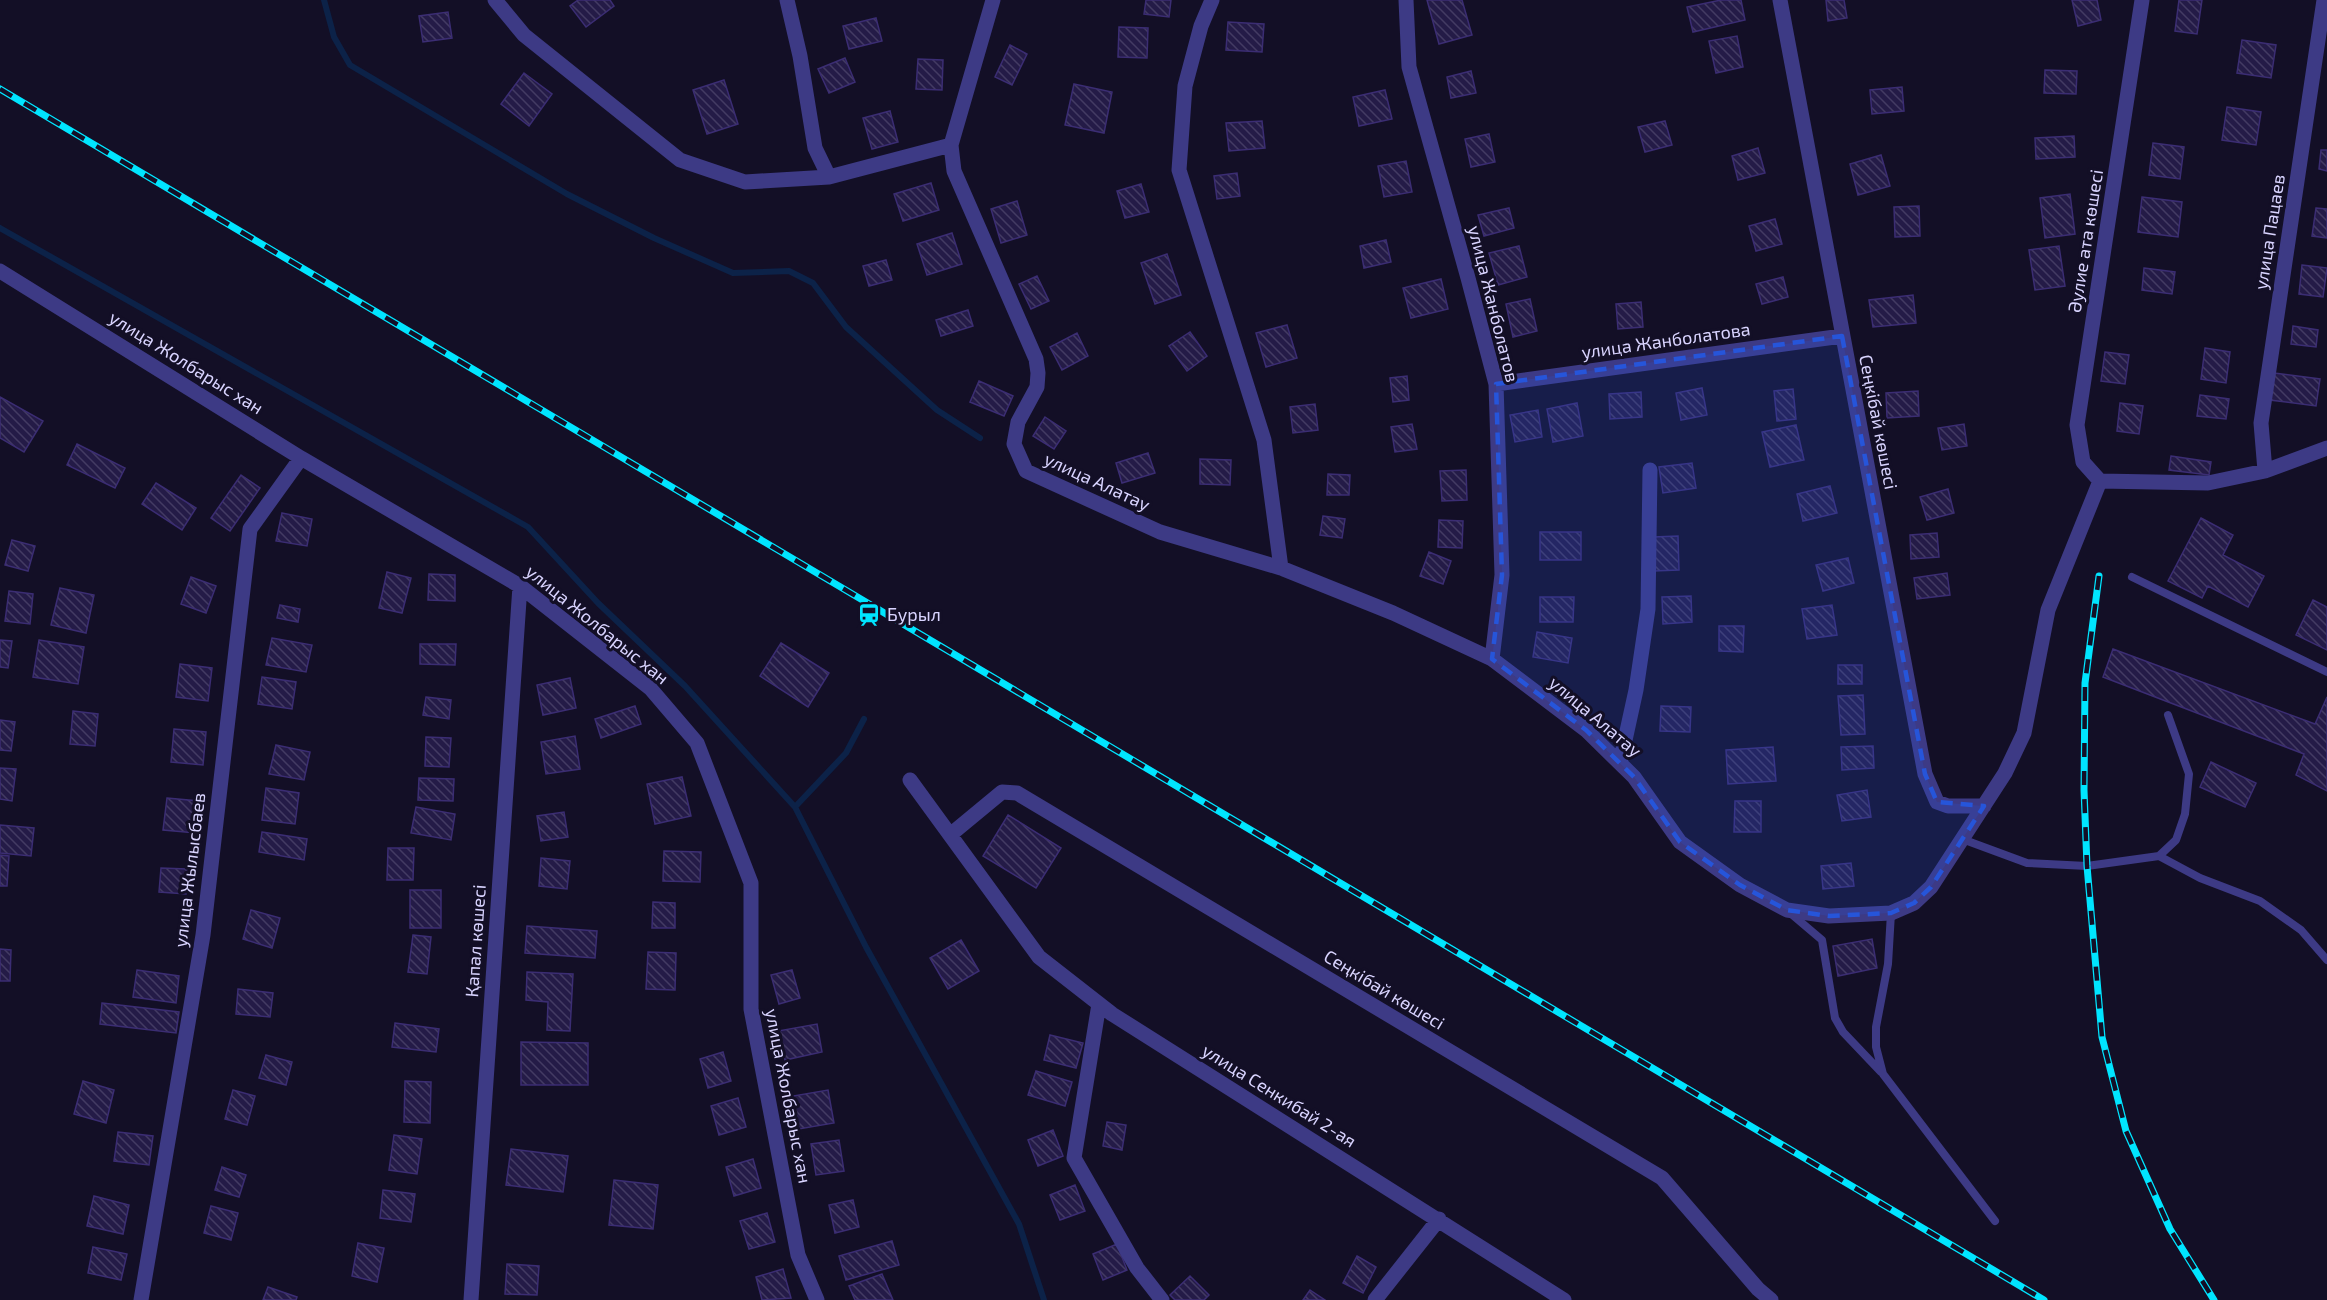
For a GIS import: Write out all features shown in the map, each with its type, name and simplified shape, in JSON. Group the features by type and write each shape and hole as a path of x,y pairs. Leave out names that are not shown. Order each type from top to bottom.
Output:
{"street":[{"path":"495,0 524,35 680,160 745,182 830,177 951,145 993,0"},
{"path":"787,0 800,56 814,148 830,177"},
{"path":"1212,0 1201,26 1185,86 1179,170 1264,440 1281,568"},
{"name":"улица Жанболатов","path":"1406,0 1409,67 1496,384 1502,575 1492,659"},
{"name":"Сеңкібай көшесі","path":"1780,0 1925,774 1937,802 1948,806 1984,806"},
{"name":"Әулие ата көшесі","path":"2100,481 2083,462 2077,425 2142,0"},
{"name":"улица Пацаев","path":"2265,471 2261,423 2324,0"},
{"name":"улица Алатау","path":"951,145 954,171 1036,359 1037,387 1018,422 1014,444 1026,471 1160,532 1281,568 1393,613 1492,659 1586,730 1620,763 1634,777 1680,842 1740,885 1787,910 1828,916 1891,913 1914,903 1931,887 2005,773 2024,733 2048,610 2100,481"},
{"name":"улица Жолбарыс хан","path":"0,271 301,458 520,586 650,688 697,743 751,883 751,1009 798,1255 817,1300"},
{"name":"улица Жанболатова","path":"1496,384 1842,336"},
{"path":"2100,481 2208,483 2265,471 2327,448"},
{"name":"улица Жылысбаев","path":"141,1300 203,935 250,529 301,458"},
{"path":"1620,763 1636,690 1648,609 1650,470"},
{"name":"Қапал көшесі","path":"471,1300 520,586"},
{"name":"улица Сенкибай 2-ая","path":"910,780 1039,957 1122,1021 1564,1300"},
{"name":"Сеңкібай көшесі","path":"950,835 1002,792 1017,793 1662,1178 1758,1289 1771,1300"},
{"path":"1099,1004 1074,1158 1137,1268 1162,1300"},
{"path":"1375,1300 1439,1219"}],"lane":[{"path":"2132,577 2327,672"},
{"path":"1962,839 2027,863 2087,866 2159,856 2176,840 2185,814 2189,774 2168,715"},
{"path":"2159,856 2200,878 2260,901 2301,930 2327,960"},
{"path":"1787,910 1822,940 1835,1018 1844,1032 1883,1074 1995,1221"},
{"path":"1883,1074 1876,1047 1876,1028 1888,964 1891,913"}],"highlighted area":[{"path":"1842,336 1925,774 1937,802 1984,806 1931,887 1914,903 1891,913 1829,916 1787,910 1740,885 1680,842 1634,777 1586,730 1492,659 1502,575 1496,384"}],"building":[{"path":"578,0 610,0 614,6 586,27 570,6"},
{"path":"1146,0 1171,0 1169,17 1144,14"},
{"path":"1427,0 1462,0 1472,35 1439,44"},
{"path":"1721,0 1741,0 1745,20 1693,32 1687,7"},
{"path":"1826,0 1844,0 1847,18 1828,21"},
{"path":"2072,0 2097,0 2101,20 2078,26"},
{"path":"2179,0 2202,0 2197,34 2175,31"},
{"path":"448,12 452,38 423,42 419,16"},
{"path":"876,18 882,41 849,49 843,26"},
{"path":"1228,22 1264,24 1262,52 1226,50"},
{"path":"1119,27 1148,28 1147,58 1118,57"},
{"path":"1737,36 1743,67 1716,73 1709,41"},
{"path":"2242,40 2276,45 2271,78 2237,73"},
{"path":"1010,45 1027,54 1012,85 995,77"},
{"path":"845,58 855,82 829,93 818,69"},
{"path":"918,59 943,60 942,90 916,89"},
{"path":"2045,70 2077,71 2076,94 2044,93"},
{"path":"1471,71 1476,93 1451,98 1447,77"},
{"path":"524,73 552,94 529,126 501,104"},
{"path":"724,80 738,124 707,134 693,90"},
{"path":"1074,84 1112,92 1104,133 1065,125"},
{"path":"1902,87 1904,111 1872,114 1870,90"},
{"path":"1385,90 1392,119 1359,126 1353,97"},
{"path":"2227,107 2261,112 2256,145 2222,140"},
{"path":"890,111 898,142 872,149 863,118"},
{"path":"1262,121 1265,148 1229,151 1226,123"},
{"path":"1665,121 1672,145 1645,152 1638,127"},
{"path":"1489,134 1495,162 1471,167 1465,139"},
{"path":"2074,136 2075,157 2036,159 2035,138"},
{"path":"2153,143 2184,147 2180,179 2149,175"},
{"path":"1758,148 1765,173 1738,180 1732,156"},
{"path":"2321,150 2327,150 2327,171 2319,169"},
{"path":"1881,155 1890,186 1858,195 1850,164"},
{"path":"1406,161 1412,192 1384,197 1378,166"},
{"path":"1237,173 1240,196 1217,199 1214,176"},
{"path":"931,183 939,210 903,221 894,194"},
{"path":"1141,184 1149,212 1125,218 1117,191"},
{"path":"2070,194 2075,234 2045,238 2040,198"},
{"path":"2142,197 2182,202 2178,237 2138,232"},
{"path":"1017,201 1027,235 1001,243 991,209"},
{"path":"1919,206 1920,236 1895,237 1894,207"},
{"path":"1509,208 1514,228 1484,236 1478,215"},
{"path":"2316,208 2327,209 2327,238 2312,236"},
{"path":"1775,219 1782,244 1756,251 1749,226"},
{"path":"952,233 962,264 927,275 917,244"},
{"path":"1386,240 1391,262 1364,268 1360,246"},
{"path":"1519,246 1527,277 1498,285 1489,253"},
{"path":"2059,246 2065,286 2035,290 2029,250"},
{"path":"1167,254 1181,295 1155,304 1141,263"},
{"path":"886,260 892,280 869,286 863,266"},
{"path":"2302,265 2327,268 2323,297 2299,294"},
{"path":"2144,268 2175,272 2172,294 2142,290"},
{"path":"1037,276 1049,301 1031,309 1019,284"},
{"path":"1783,277 1788,297 1762,304 1756,284"},
{"path":"1441,279 1448,309 1411,318 1403,288"},
{"path":"1913,295 1916,323 1873,327 1869,300"},
{"path":"1530,299 1537,331 1513,337 1506,304"},
{"path":"1641,302 1643,327 1618,329 1616,304"},
{"path":"968,310 973,326 941,336 936,320"},
{"path":"1287,325 1297,358 1266,367 1256,333"},
{"path":"2293,326 2318,330 2316,347 2291,344"},
{"path":"1190,332 1207,356 1187,371 1169,346"},
{"path":"1077,333 1088,356 1062,370 1050,347"},
{"path":"2205,348 2230,352 2226,383 2201,379"},
{"path":"2105,352 2129,355 2125,384 2101,381"},
{"path":"2274,373 2320,379 2316,406 2270,400"},
{"path":"1407,376 1409,400 1393,402 1390,378"},
{"path":"979,381 1013,396 1004,416 970,402"},
{"path":"1702,388 1707,415 1681,420 1676,393"},
{"path":"1793,389 1796,419 1777,421 1774,391"},
{"path":"1918,391 1919,416 1887,418 1886,393"},
{"path":"1641,392 1642,417 1610,419 1609,394"},
{"path":"2200,395 2229,399 2226,419 2197,416"},
{"path":"0,397 43,421 24,452 0,438"},
{"path":"1577,403 1583,436 1553,442 1547,409"},
{"path":"2120,403 2143,406 2139,434 2117,431"},
{"path":"1315,404 1318,430 1293,433 1290,407"},
{"path":"1538,410 1542,437 1515,442 1510,415"},
{"path":"1045,417 1066,431 1054,449 1033,436"},
{"path":"1412,424 1417,449 1395,452 1391,427"},
{"path":"1964,424 1967,446 1942,450 1938,428"},
{"path":"1796,425 1804,460 1770,467 1762,432"},
{"path":"77,444 125,468 115,488 67,465"},
{"path":"1148,453 1155,473 1122,483 1116,463"},
{"path":"2171,456 2211,462 2209,475 2169,470"},
{"path":"1200,459 1231,460 1230,485 1200,484"},
{"path":"1692,463 1696,488 1663,493 1659,467"},
{"path":"1466,470 1467,500 1442,501 1440,471"},
{"path":"1328,474 1350,475 1349,495 1327,495"},
{"path":"241,475 260,488 230,531 211,518"},
{"path":"156,483 196,508 182,530 142,504"},
{"path":"1830,486 1837,513 1803,521 1797,494"},
{"path":"1948,489 1954,513 1927,520 1920,497"},
{"path":"282,513 312,519 307,546 276,541"},
{"path":"1323,516 1345,519 1342,538 1320,535"},
{"path":"2201,518 2233,535 2223,555 2264,576 2248,607 2208,586 2202,598 2168,581"},
{"path":"1439,520 1463,521 1462,548 1438,547"},
{"path":"1540,532 1581,532 1581,560 1540,560"},
{"path":"1937,533 1939,557 1911,559 1910,535"},
{"path":"1678,536 1679,570 1654,571 1653,537"},
{"path":"12,540 35,546 28,571 5,565"},
{"path":"1429,552 1451,561 1443,584 1420,576"},
{"path":"1848,558 1854,583 1823,591 1816,565"},
{"path":"387,572 411,578 402,613 379,608"},
{"path":"1947,573 1950,595 1917,599 1914,578"},
{"path":"429,574 455,575 455,601 428,600"},
{"path":"191,577 216,586 206,613 181,604"},
{"path":"60,588 94,595 86,633 51,625"},
{"path":"9,591 33,594 30,624 5,621"},
{"path":"1691,596 1692,622 1663,624 1662,597"},
{"path":"1540,597 1574,597 1573,622 1540,622"},
{"path":"2313,600 2327,607 2327,650 2296,635"},
{"path":"280,605 300,609 298,622 277,618"},
{"path":"1832,605 1837,635 1807,639 1802,609"},
{"path":"1719,626 1744,626 1743,652 1719,651"},
{"path":"1537,632 1572,638 1568,663 1533,657"},
{"path":"272,638 312,645 306,672 266,665"},
{"path":"0,640 12,641 8,668 0,667"},
{"path":"39,640 84,647 78,684 33,677"},
{"path":"781,643 829,673 808,707 760,676"},
{"path":"420,644 456,644 455,665 420,664"},
{"path":"2113,649 2315,724 2327,697 2327,791 2296,775 2304,754 2103,677"},
{"path":"180,664 212,668 208,701 176,697"},
{"path":"1838,665 1862,665 1862,684 1838,684"},
{"path":"262,677 296,682 292,709 258,704"},
{"path":"570,678 576,708 543,715 537,685"},
{"path":"1863,695 1865,734 1841,735 1838,696"},
{"path":"426,697 451,700 449,719 423,715"},
{"path":"635,706 641,724 601,738 595,719"},
{"path":"1661,706 1691,707 1690,732 1660,731"},
{"path":"73,711 98,714 95,746 70,744"},
{"path":"0,720 15,722 11,751 0,750"},
{"path":"174,729 206,732 203,765 171,762"},
{"path":"575,736 580,769 546,774 541,742"},
{"path":"426,737 451,738 449,767 425,766"},
{"path":"276,745 310,752 304,780 269,774"},
{"path":"1873,746 1874,768 1842,770 1841,747"},
{"path":"1773,747 1776,781 1728,784 1726,750"},
{"path":"2211,762 2256,783 2245,807 2200,787"},
{"path":"0,768 16,769 12,801 0,799"},
{"path":"682,777 691,816 655,824 647,784"},
{"path":"419,778 454,779 453,801 418,800"},
{"path":"266,788 299,793 295,824 262,820"},
{"path":"1867,790 1871,817 1842,821 1837,795"},
{"path":"167,798 199,801 196,833 163,830"},
{"path":"1735,801 1761,801 1761,832 1734,832"},
{"path":"416,807 455,814 451,840 411,833"},
{"path":"564,812 568,837 541,841 537,816"},
{"path":"1008,815 1061,848 1036,888 983,856"},
{"path":"0,825 34,828 31,856 0,853"},
{"path":"262,832 307,839 304,860 259,852"},
{"path":"388,848 414,848 413,880 387,880"},
{"path":"664,851 701,852 700,882 663,881"},
{"path":"0,855 9,856 7,886 0,886"},
{"path":"541,858 570,861 567,889 539,886"},
{"path":"1851,863 1854,886 1823,889 1821,866"},
{"path":"161,868 187,869 186,894 159,892"},
{"path":"410,890 441,890 441,928 410,928"},
{"path":"653,902 675,903 675,928 652,928"},
{"path":"251,910 280,918 272,948 243,939"},
{"path":"527,926 597,931 595,958 525,953"},
{"path":"413,935 431,937 427,974 408,972"},
{"path":"1872,939 1877,968 1838,976 1833,946"},
{"path":"961,940 979,971 948,989 930,958"},
{"path":"0,949 11,950 10,981 0,981"},
{"path":"648,952 676,953 675,990 646,989"},
{"path":"137,970 179,976 176,1003 133,997"},
{"path":"792,970 800,998 779,1004 771,975"},
{"path":"527,972 573,974 570,1031 547,1030 548,1002 526,1000"},
{"path":"238,989 273,993 270,1017 236,1014"},
{"path":"102,1003 179,1012 176,1033 100,1024"},
{"path":"395,1023 439,1029 436,1052 392,1047"},
{"path":"817,1024 822,1052 785,1060 778,1031"},
{"path":"1050,1035 1083,1043 1076,1068 1044,1060"},
{"path":"521,1042 588,1043 588,1085 521,1085"},
{"path":"723,1052 731,1081 708,1088 700,1059"},
{"path":"266,1055 292,1062 286,1085 259,1078"},
{"path":"1036,1071 1072,1082 1065,1106 1028,1095"},
{"path":"83,1081 114,1090 106,1123 74,1114"},
{"path":"405,1081 431,1082 430,1123 404,1122"},
{"path":"233,1090 255,1096 247,1125 225,1119"},
{"path":"828,1090 834,1123 799,1129 793,1096"},
{"path":"738,1098 746,1127 719,1135 711,1106"},
{"path":"1107,1122 1126,1125 1122,1150 1103,1146"},
{"path":"1053,1130 1063,1156 1038,1166 1028,1140"},
{"path":"118,1132 153,1136 149,1165 114,1161"},
{"path":"394,1135 422,1139 417,1174 389,1170"},
{"path":"839,1140 844,1171 816,1175 811,1144"},
{"path":"511,1149 568,1156 563,1192 506,1185"},
{"path":"753,1159 761,1188 734,1196 726,1167"},
{"path":"222,1167 246,1175 239,1197 215,1190"},
{"path":"614,1180 658,1185 653,1229 609,1225"},
{"path":"1075,1185 1085,1211 1060,1220 1050,1195"},
{"path":"383,1190 415,1194 411,1222 380,1218"},
{"path":"94,1196 129,1205 123,1234 87,1226"},
{"path":"853,1200 859,1227 835,1233 829,1205"},
{"path":"211,1206 238,1213 231,1240 204,1233"},
{"path":"767,1213 775,1242 749,1249 740,1221"},
{"path":"892,1241 899,1265 846,1280 839,1256"},
{"path":"358,1243 384,1248 377,1282 352,1276"},
{"path":"1117,1244 1127,1270 1103,1280 1093,1254"},
{"path":"93,1247 127,1254 121,1280 88,1273"},
{"path":"1357,1256 1376,1267 1363,1293 1343,1283"},
{"path":"507,1264 539,1266 537,1295 505,1294"},
{"path":"783,1269 791,1298 762,1300 756,1277"},
{"path":"882,1274 893,1300 855,1300 849,1286"},
{"path":"1190,1276 1209,1295 1204,1300 1175,1300 1170,1295"},
{"path":"268,1287 297,1297 296,1300 263,1300"},
{"path":"1310,1290 1325,1300 1303,1300"}],"waterway":[{"path":"324,0 334,37 350,65 567,194 654,238 733,273 789,271 813,283 846,327 937,410 980,438"},
{"path":"0,228 528,527 598,603 685,686 795,807 866,947 1019,1224 1044,1300"},
{"path":"795,807 846,753 864,719"}],"railway":[{"path":"0,89 2044,1300"},
{"path":"2099,576 2085,683 2084,790 2087,866 2102,1037 2126,1131 2170,1229 2214,1300"}],"place":[{"name":"Бурыл","path":"869,615"}]}
